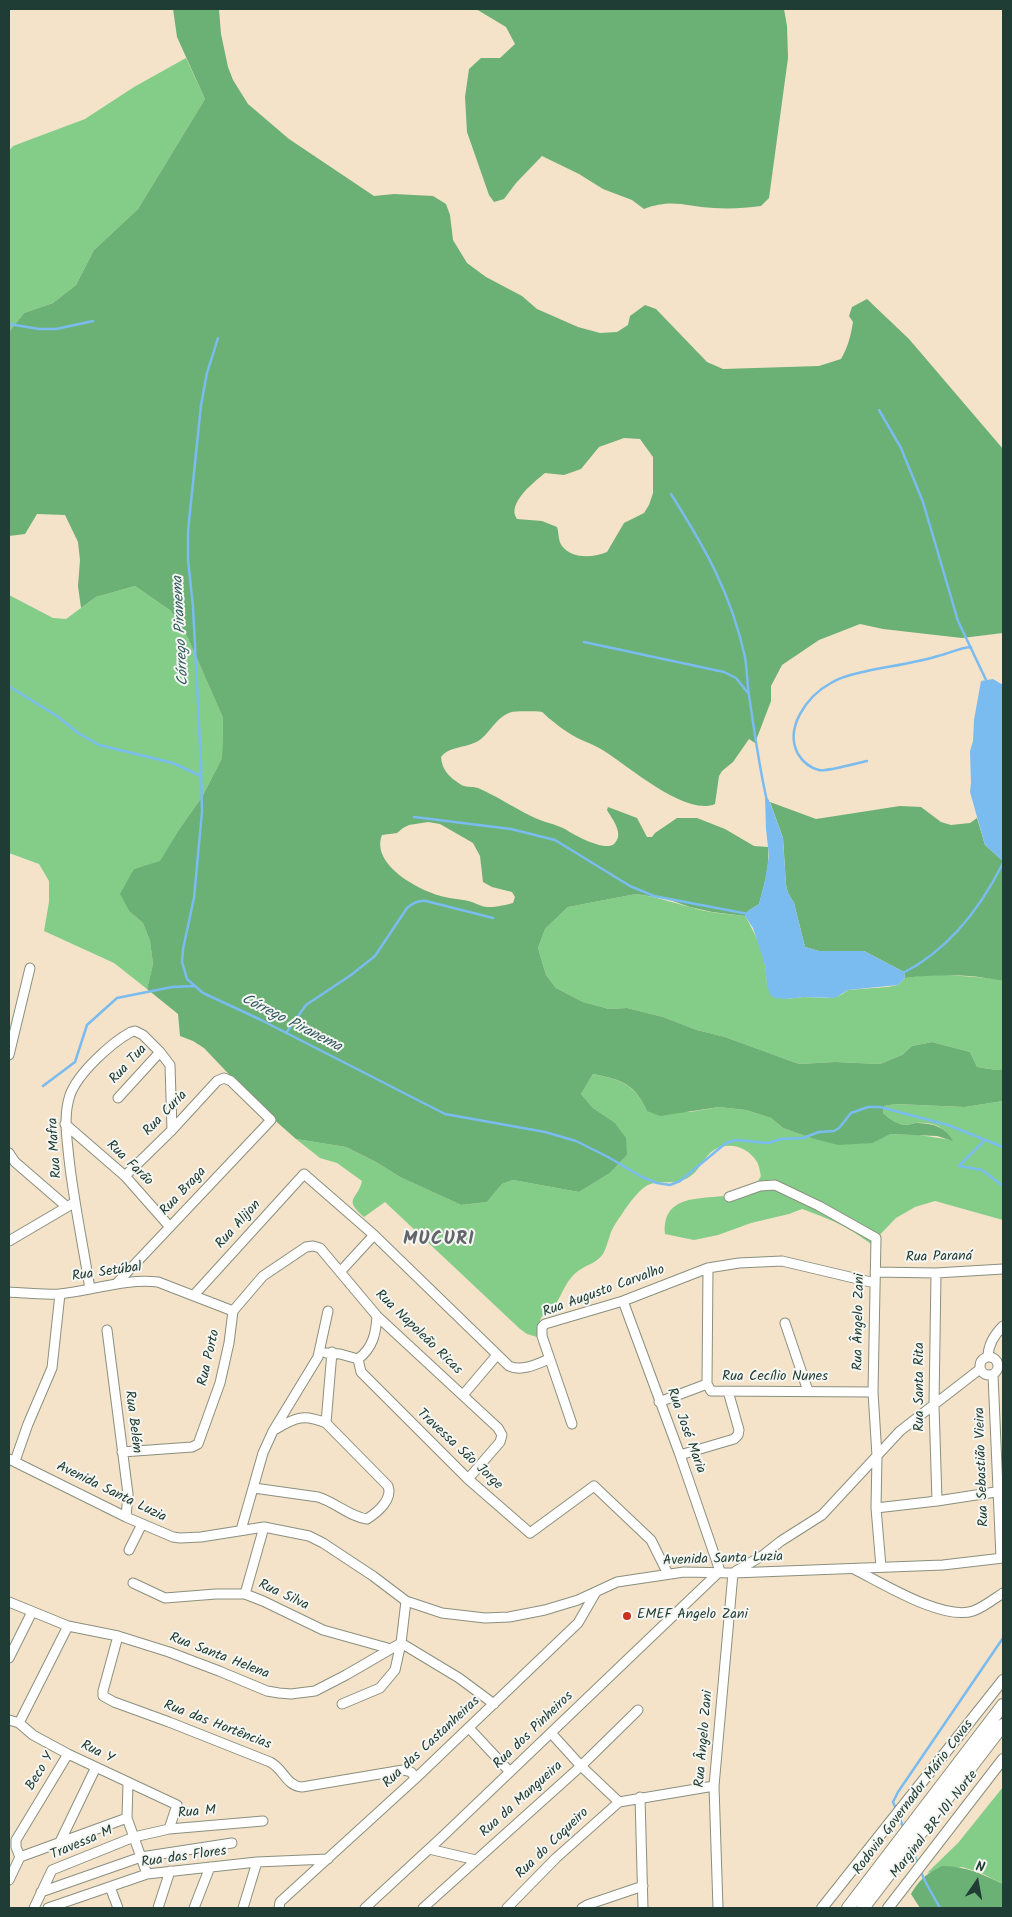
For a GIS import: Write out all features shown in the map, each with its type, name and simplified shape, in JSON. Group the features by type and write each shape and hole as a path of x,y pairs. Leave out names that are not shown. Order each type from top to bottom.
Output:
{"highway":[{"name":"Rodovia Governador Mário Covas","path":"848,1908 1003,1705"},
{"name":"Rodovia Governador Mário Covas","path":"863,1908 1003,1725"}],"main road":[{"path":"822,1908 1003,1680"},
{"name":"Marginal BR-101 Norte","path":"888,1908 1003,1759"}],"street":[{"path":"9,1055 30,968"},
{"name":"Rua Mafra","path":"90,1288 70,1205 66,1124 67,1106 76,1084 96,1060 126,1034 135,1031 143,1034 160,1052"},
{"path":"160,1052 170,1065 172,1130"},
{"name":"Rua Tua","path":"118,1098 160,1052"},
{"name":"Rua Curia","path":"125,1176 172,1130 217,1081 224,1078 231,1081 271,1120"},
{"name":"Rua Braga","path":"116,1284 271,1120"},
{"name":"Rua Farão","path":"66,1124 125,1176 170,1227"},
{"path":"9,1153 15,1162 70,1205 9,1241"},
{"name":"Rua Alijon","path":"194,1295 304,1174 374,1235"},
{"name":"Rua Ângelo Zani","path":"729,1197 760,1186 775,1186 819,1206 876,1238 873,1392 877,1456 876,1508 881,1567"},
{"path":"340,1272 374,1235 509,1366 516,1369 523,1368 550,1359"},
{"name":"Rua Napoleão Ricas","path":"233,1311 263,1276 306,1247 320,1248 377,1316 498,1428 502,1435 500,1442 468,1479"},
{"name":"Rua Augusto Carvalho","path":"572,1424 541,1331 545,1324 622,1301 708,1268 739,1263 782,1260 875,1282"},
{"name":"Rua Cecílio Nunes","path":"708,1268 707,1384 711,1391 873,1392"},
{"name":"Rua Paraná","path":"875,1272 936,1273 1003,1269"},
{"name":"Rua Santa Rita","path":"936,1273 934,1405 937,1501"},
{"name":"Rua Setúbal","path":"9,1292 60,1294 116,1284 158,1282 233,1311"},
{"path":"12,1460 52,1368 60,1294"},
{"name":"Rua José Maria","path":"622,1301 680,1455 720,1571"},
{"name":"Rua Porto","path":"122,1452 192,1447 198,1444 220,1383 229,1343 233,1311"},
{"path":"240,1530 263,1453 273,1431 318,1357 328,1311"},
{"path":"318,1357 324,1353 332,1352 358,1358 364,1354 371,1345 377,1316"},
{"path":"785,1323 808,1391"},
{"path":"988,1357 988,1351 996,1332 1003,1326"},
{"name":"Rua Belém","path":"107,1330 128,1494 126,1517"},
{"path":"326,1423 332,1352"},
{"path":"463,1395 497,1354"},
{"path":"980,1369 984,1374 998,1374 997,1361 988,1357"},
{"path":"733,1573 762,1556 780,1541 822,1515 900,1431 980,1369 981,1362 988,1357"},
{"name":"Travessa São Jorge","path":"358,1358 364,1377 468,1479 530,1533 594,1486 651,1540 668,1574"},
{"name":"Rua Sebastião Vieira","path":"998,1374 1002,1558"},
{"path":"659,1402 707,1384"},
{"path":"680,1455 734,1439 738,1435 739,1430 728,1391"},
{"path":"254,1488 318,1497 360,1518 368,1519 389,1498 388,1486 326,1423 304,1416 288,1422 273,1431"},
{"name":"Avenida Santa Luzia","path":"12,1460 126,1517 173,1537 180,1538 264,1527 300,1534 316,1539 373,1576 406,1601 442,1613 485,1618 509,1617 539,1611 578,1600 617,1582 668,1574 881,1567 943,1564 1002,1558"},
{"path":"876,1508 1000,1491"},
{"path":"129,1550 142,1524"},
{"path":"244,1594 264,1527"},
{"path":"851,1568 932,1608 951,1612 973,1611 1003,1593"},
{"name":"Rua dos Pinheiros","path":"365,1908 720,1571"},
{"name":"Rua Ângelo Zani","path":"718,1908 714,1786 733,1573"},
{"name":"Rua Silva","path":"133,1583 165,1598 244,1594 263,1600 323,1630 391,1649"},
{"name":"Rua das Castanheiras","path":"279,1907 280,1902 416,1778 578,1623 596,1592"},
{"path":"342,1704 380,1688 395,1670 401,1643 406,1601"},
{"name":"Rua Santa Helena","path":"9,1602 68,1626 118,1636 177,1655 267,1691 291,1694 315,1691 401,1643"},
{"path":"9,1658 32,1612"},
{"path":"19,1723 68,1626"},
{"name":"Rua das Hortências","path":"118,1636 103,1691 103,1696 114,1702 270,1762 281,1769 289,1783 296,1787 302,1788 403,1770 411,1772 416,1778"},
{"path":"401,1643 459,1678 494,1704"},
{"name":"Rua da Mangueira","path":"424,1908 580,1766 638,1710"},
{"name":"Rua Y","path":"9,1720 19,1723 32,1735 68,1754 177,1805 169,1829"},
{"path":"468,1728 510,1772"},
{"path":"551,1733 580,1766 619,1802 714,1786"},
{"name":"Beco Y","path":"20,1857 16,1847 16,1840 68,1754"},
{"path":"59,1844 96,1767"},
{"path":"128,1783 128,1818 147,1874"},
{"path":"640,1797 643,1908"},
{"name":"Rua do Coqueiro","path":"507,1908 556,1858 619,1802"},
{"path":"9,1880 20,1857 128,1818"},
{"name":"Rua M","path":"134,1837 169,1829 264,1821"},
{"name":"Travessa M","path":"34,1908 52,1870 134,1837"},
{"path":"42,1892 141,1857 232,1843"},
{"path":"429,1849 476,1860"},
{"name":"Rua das Flores","path":"48,1908 147,1874 257,1862 328,1859"},
{"path":"243,1908 257,1862"},
{"path":"194,1908 210,1867"},
{"path":"158,1908 170,1871"},
{"path":"110,1886 118,1908"},
{"path":"582,1908 587,1904 642,1886"}],"green space":[{"path":"173,9 219,9 221,34 228,67 233,80 248,104 289,139 374,196 394,194 433,196 446,204 450,215 453,240 467,263 486,277 522,296 537,309 578,327 600,333 617,332 628,325 630,316 645,305 656,309 707,362 723,369 819,366 841,359 851,332 853,322 849,316 852,307 867,299 909,339 1003,449 1003,633 962,638 883,629 860,624 819,640 782,665 771,686 771,701 755,743 749,739 733,762 722,771 719,776 715,804 702,806 688,803 672,796 599,748 569,733 542,712 518,711 507,714 498,720 481,739 449,751 441,757 447,773 462,785 478,788 533,817 604,846 614,844 618,836 618,831 607,810 608,807 637,818 647,837 652,837 677,818 697,818 725,829 754,846 768,847 765,883 759,904 748,911 745,916 712,912 667,899 636,894 568,907 545,929 538,948 546,975 556,988 583,1002 609,1009 627,1008 663,1017 799,1064 835,1062 880,1064 902,1055 912,1046 932,1042 970,1052 977,1067 996,1070 1003,1069 1003,1101 965,1107 895,1104 884,1106 883,1113 895,1122 903,1125 921,1123 937,1126 946,1132 953,1141 937,1136 890,1134 873,1143 838,1145 783,1128 771,1118 746,1110 719,1107 660,1116 647,1111 637,1094 626,1084 612,1078 593,1074 581,1094 593,1108 614,1122 626,1138 627,1155 610,1173 579,1192 513,1180 502,1184 487,1202 461,1205 400,1177 346,1147 296,1139 262,1109 204,1048 180,1036 178,1014 147,989 153,964 150,941 143,923 130,912 120,894 134,869 160,861 202,797 222,758 223,718 188,638 171,611 135,586 96,597 81,608 78,586 80,560 78,542 65,515 37,514 25,534 9,536 9,332 24,313 53,303 76,285 94,250 138,209 205,99 177,37","holes":["624,438 640,439 653,457 653,493 644,513 624,523 607,552 589,556 571,553 561,544 557,527 542,521 517,519 515,507 518,500 545,473 564,475 581,469 599,447","428,822 440,824 473,843 480,856 483,882 492,887 512,892 515,897 513,903 485,907 469,901 448,898 411,883 390,866 383,857 380,846 382,835 397,833 409,825"]},
{"path":"476,9 784,9 787,26 788,58 769,198 761,206 750,207 714,208 663,204 644,209 632,200 603,189 579,174 542,156 516,183 504,199 494,202 489,195 467,132 465,97 469,69 481,58 500,58 515,44 506,27"},
{"path":"186,58 205,99 138,209 94,250 76,285 53,303 24,313 9,332 9,151 13,146 85,119 134,87"},
{"path":"135,586 171,611 188,638 223,718 222,758 202,797 180,828 160,862 134,869 130,912 143,923 150,941 153,964 147,989 114,963 44,931 49,902 49,881 39,864 9,853 9,595 53,618 66,619 96,597"},
{"path":"770,802 816,819 900,806 921,807 941,822 951,825 970,823 977,818 985,845 1003,861 1003,981 954,975 905,978 904,972 864,951 819,951 805,947 794,903 786,885 783,838"},
{"path":"636,894 704,911 745,916 761,948 767,984 786,999 803,997 829,998 841,995 848,990 898,985 905,978 935,974 1003,981 1003,1069 996,1070 977,1067 970,1052 932,1042 912,1046 902,1055 880,1064 835,1062 799,1064 663,1017 627,1008 609,1009 583,1002 556,988 546,975 538,948 545,929 568,907"},
{"path":"593,1074 626,1084 637,1094 647,1111 690,1112 719,1107 746,1110 771,1118 783,1128 811,1138 873,1143 889,1134 919,1135 952,1140 945,1131 932,1124 915,1123 903,1125 895,1122 883,1113 884,1106 894,1104 965,1107 1003,1101 1003,1220 935,1201 915,1207 896,1218 871,1244 854,1232 802,1209 751,1223 718,1235 694,1240 665,1234 667,1218 674,1207 685,1201 743,1192 754,1186 758,1181 761,1176 758,1165 749,1153 738,1147 720,1147 714,1150 695,1172 686,1179 675,1182 653,1183 639,1192 614,1226 603,1254 598,1260 574,1275 555,1305 541,1318 537,1337 527,1334 520,1329 385,1202 364,1217 357,1211 353,1202 362,1181 337,1163 320,1158 296,1139 346,1147 400,1177 461,1205 487,1202 502,1184 513,1180 579,1192 610,1173 627,1155 614,1122 593,1108 581,1094"},
{"path":"1003,1787 1003,1884 979,1872 962,1867 927,1873 958,1843"},
{"path":"942,1866 967,1869 1003,1884 1003,1908 920,1908 911,1894 924,1877"}],"water":[{"path":"993,679 1003,685 1003,861 985,845 970,792 970,751 981,681"},
{"path":"765,797 769,800 783,838 786,885 794,903 805,947 819,951 864,951 904,972 905,978 898,985 848,990 835,998 804,997 786,999 775,998 770,995 765,965 753,928 745,916 748,911 759,904 765,880 769,856"}],"waterway":[{"path":"9,324 39,329 56,329 93,321"},
{"name":"Córrego Piranema","path":"218,338 207,373 201,405 188,531 202,812 194,898 183,949 182,962 187,979 203,993 259,1019 445,1114 545,1132 576,1141 642,1177 657,1183 670,1185 680,1181 726,1143 736,1140 768,1143 781,1139 803,1138 819,1132 834,1131 839,1128 851,1113 868,1107 880,1107 948,1125 1003,1147"},
{"path":"879,410 901,448 923,502 958,621 987,682"},
{"path":"671,494 716,572 739,634 745,657 748,690 767,801"},
{"path":"584,642 724,672 736,678 748,693"},
{"path":"867,761 835,769 819,770 802,760 794,744 794,734 796,724 806,704 822,689 844,677 921,661 971,647"},
{"path":"10,687 99,745 173,763 201,776"},
{"path":"414,817 511,829 555,840 630,886 654,896 748,914"},
{"path":"903,973 935,952 962,926 984,896 1003,863"},
{"path":"286,1033 306,1005 351,975 375,956 407,908 414,903 426,901 493,918"},
{"path":"43,1086 75,1062 87,1025 117,998 172,987 195,986"},
{"name":"Córrego Piranema","path":"985,1140 959,1166 982,1170 1003,1186"},
{"path":"896,1809 893,1802 898,1792 1003,1638"},
{"path":"899,1816 903,1827"},
{"path":"913,1851 918,1865"},
{"path":"920,1870 940,1908"}],"place":[{"name":"EMEF Angelo Zani","path":"627,1616"}],"district":[{"name":"MUCURI","path":"439,1241"}]}
